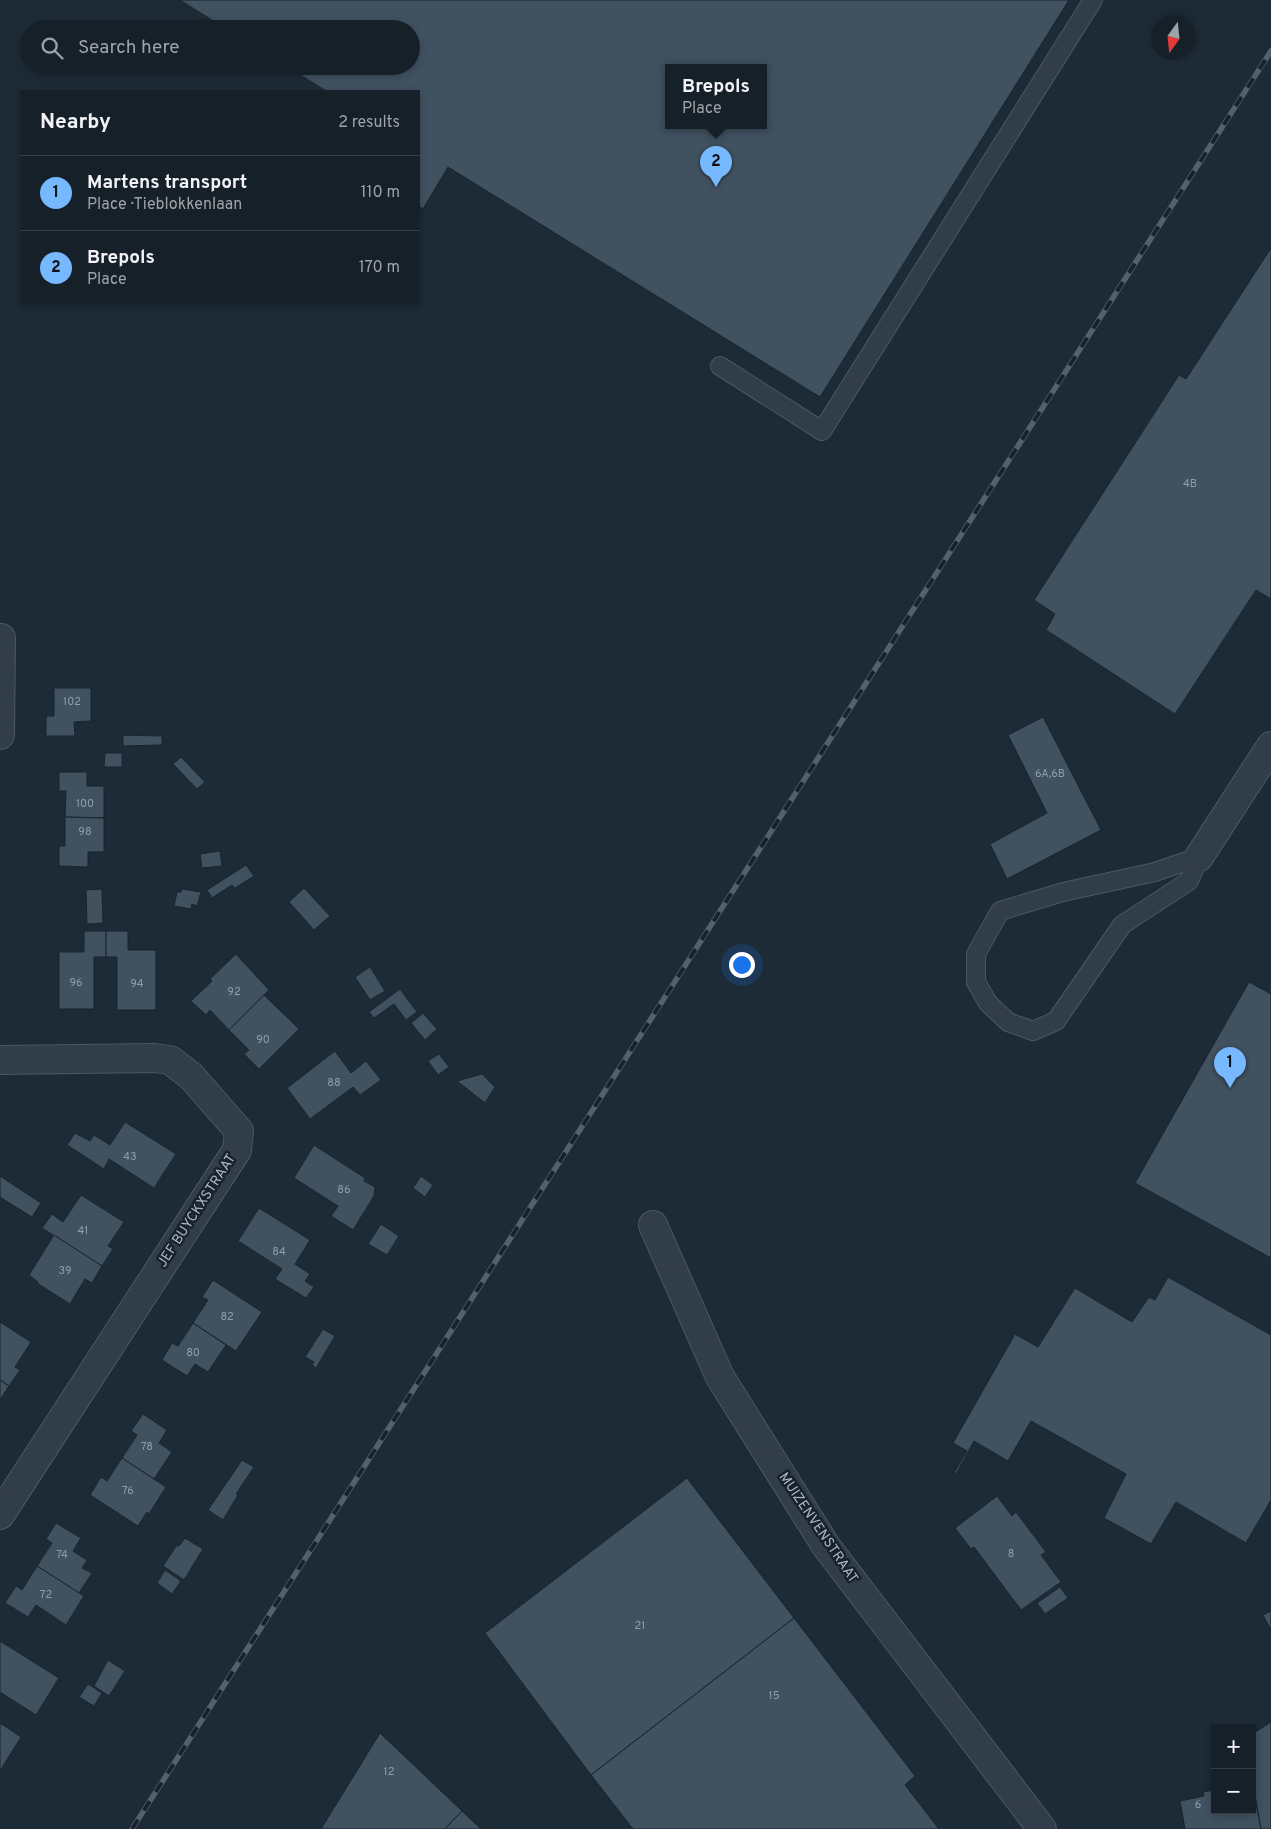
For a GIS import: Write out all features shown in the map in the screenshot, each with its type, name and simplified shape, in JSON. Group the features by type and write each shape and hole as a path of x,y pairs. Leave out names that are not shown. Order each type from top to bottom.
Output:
{"street":[{"path":"0,735 1,638"},
{"path":"1199,857 1271,746"},
{"name":"JEF BUYCKXSTRAAT","path":"0,1060 155,1058 170,1060 191,1076 239,1131 238,1150 0,1515"},
{"name":"MUIZENVENSTRAAT","path":"653,1225 720,1377 826,1546 1042,1829"}],"lane":[{"path":"720,366 822,431 1093,0"},
{"path":"1199,857 1189,881 1122,925 1056,1021 1032,1031 1008,1022 988,1003 976,982 976,954 1000,911 1063,892 1155,872 1199,857"}],"building":[{"path":"180,0 1069,0 820,397 448,167 423,209 420,207 420,90 324,90 300,75 420,75 420,20 212,20"},
{"path":"1271,248 1271,599 1256,590 1175,714 1046,630 1055,614 1034,600 1179,375 1186,379"},
{"path":"54,688 91,688 91,721 74,722 75,736 46,736 46,716 54,716"},
{"path":"1043,717 1101,830 1007,879 990,844 1047,813 1008,735"},
{"path":"123,735 162,736 162,745 123,746"},
{"path":"105,753 122,753 122,767 104,767"},
{"path":"181,757 205,782 197,789 173,764"},
{"path":"59,772 87,772 87,786 104,786 104,818 65,817 66,791 59,791"},
{"path":"65,817 104,818 104,852 88,852 88,867 59,866 59,846 65,846"},
{"path":"220,851 222,866 202,868 200,854"},
{"path":"246,865 254,876 235,888 232,885 212,898 207,890"},
{"path":"304,888 330,916 314,930 289,902"},
{"path":"102,889 103,923 87,924 86,890"},
{"path":"182,889 201,892 197,906 192,904 191,909 174,906 177,892 181,892"},
{"path":"84,931 106,931 106,957 94,957 94,1009 59,1009 59,952 84,952"},
{"path":"106,931 128,931 128,950 156,950 156,1010 117,1010 117,957 106,957"},
{"path":"236,954 269,990 229,1030 210,1010 206,1015 191,1001"},
{"path":"370,967 385,991 370,1000 355,977"},
{"path":"1249,982 1271,994 1271,1258 1135,1183"},
{"path":"400,989 417,1012 406,1020 394,1004 374,1018 369,1012"},
{"path":"264,995 299,1029 259,1069 244,1054 249,1050 229,1030"},
{"path":"423,1013 437,1029 425,1040 411,1023"},
{"path":"335,1051 351,1073 366,1061 381,1080 360,1095 353,1087 310,1119 287,1088"},
{"path":"439,1054 449,1067 438,1075 428,1061"},
{"path":"482,1074 495,1087 485,1103 457,1081"},
{"path":"125,1122 176,1154 154,1188 109,1159 104,1169 67,1145 75,1133 90,1141 94,1135 110,1145"},
{"path":"314,1145 365,1178 364,1181 375,1187 374,1196 353,1230 331,1216 338,1206 294,1178"},
{"path":"0,1176 41,1203 32,1217 0,1197"},
{"path":"421,1176 433,1185 425,1197 413,1188"},
{"path":"81,1195 124,1222 108,1246 113,1249 102,1266 42,1228 52,1214 63,1222"},
{"path":"259,1208 310,1240 295,1264 310,1274 305,1281 314,1287 306,1298 275,1279 282,1269 238,1241"},
{"path":"381,1224 399,1236 387,1255 368,1244"},
{"path":"54,1235 102,1266 92,1283 85,1279 70,1304 37,1283 29,1275"},
{"path":"1168,1277 1271,1335 1271,1500 1246,1543 1176,1502 1151,1544 1104,1518 1126,1474 1031,1421 1008,1461 974,1441 956,1474 954,1473 967,1451 953,1443 1015,1334 1038,1347 1075,1288 1132,1322 1149,1297 1155,1300"},
{"path":"213,1280 262,1312 236,1351 193,1323 208,1300 202,1297"},
{"path":"0,1322 31,1342 15,1367 20,1370 9,1386 0,1380"},
{"path":"193,1323 226,1345 208,1372 195,1364 187,1376 162,1360 172,1343 178,1346"},
{"path":"323,1329 335,1336 316,1368 312,1365 314,1362 305,1357"},
{"path":"0,1380 9,1386 0,1400"},
{"path":"143,1414 167,1430 159,1443 172,1452 154,1479 122,1458 137,1435 131,1431"},
{"path":"122,1458 166,1487 149,1514 147,1512 138,1526 90,1495 101,1477 107,1481"},
{"path":"242,1460 254,1467 236,1494 238,1495 223,1520 208,1510"},
{"path":"687,1478 794,1618 591,1775 485,1633"},
{"path":"997,1496 1012,1516 1016,1512 1046,1552 1041,1555 1061,1582 1021,1610 974,1547 971,1549 955,1528"},
{"path":"56,1523 81,1538 73,1551 87,1560 82,1568 92,1573 79,1593 37,1566 52,1543 46,1539"},
{"path":"185,1538 203,1549 184,1580 163,1566 177,1545 179,1546"},
{"path":"37,1566 84,1596 66,1625 36,1605 28,1617 5,1603 16,1586 22,1590"},
{"path":"165,1570 181,1581 172,1594 157,1583"},
{"path":"1060,1587 1068,1598 1045,1614 1037,1603"},
{"path":"1271,1611 1271,1630 1263,1615"},
{"path":"794,1618 915,1776 905,1785 939,1829 633,1829 591,1775"},
{"path":"0,1641 59,1678 36,1715 0,1692"},
{"path":"108,1660 125,1671 109,1696 94,1686"},
{"path":"88,1684 102,1693 94,1706 79,1697"},
{"path":"1271,1722 1271,1829 1261,1829 1256,1801 1256,1731"},
{"path":"0,1723 21,1737 0,1771"},
{"path":"380,1733 462,1811 445,1829 321,1829"},
{"path":"1211,1791 1211,1814 1256,1814 1256,1803 1261,1829 1185,1829 1180,1801 1204,1796 1203,1792"},
{"path":"462,1811 481,1829 445,1829"}],"railway":[{"path":"132,1829 1271,51"}],"place":[{"name":"Brepols","path":"716,187"},
{"name":"Martens transport","path":"1230,1088"}]}
